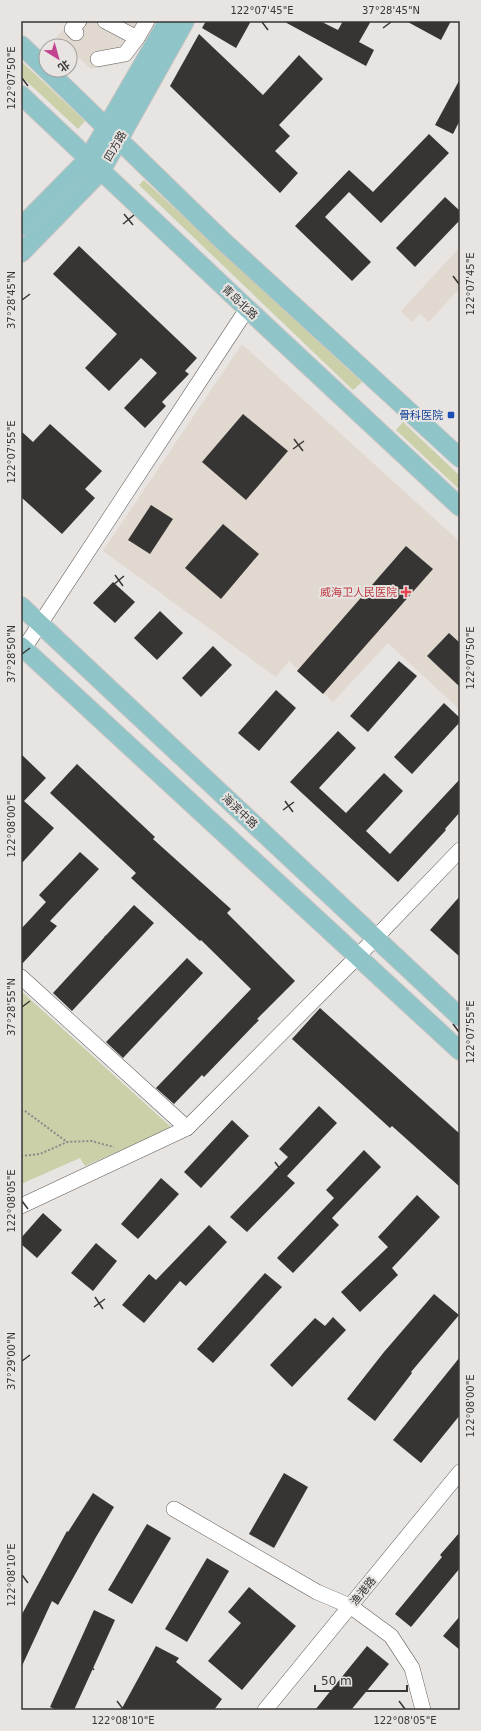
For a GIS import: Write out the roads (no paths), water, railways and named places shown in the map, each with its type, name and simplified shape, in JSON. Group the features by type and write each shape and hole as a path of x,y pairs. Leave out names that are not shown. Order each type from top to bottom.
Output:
{"main road":[{"name":"四方路","path":"113,132 168,21"},
{"name":"四方路","path":"21,253 94,165 113,132 185,21"},
{"path":"21,45 38,61"},
{"path":"56,78 222,240 460,458"},
{"name":"青岛北路","path":"21,95 247,309 460,507"},
{"name":"四方路","path":"21,227 94,165"},
{"name":"海滨中路","path":"21,606 460,1017"},
{"path":"22,649 460,1051"}],"street":[{"path":"105,21 137,38"},
{"path":"98,59 125,54 147,21"},
{"path":"22,649 40,624 247,309"},
{"path":"21,1206 187,1128 357,957 460,850"},
{"path":"21,977 187,1128"},
{"name":"渔港路","path":"265,1710 460,1472"},
{"path":"174,1509 317,1592 350,1606 391,1636 412,1668 423,1710"}],"place":[{"name":"骨科医院","path":"451,415"},
{"name":"威海卫人民医院","path":"406,592"}]}
